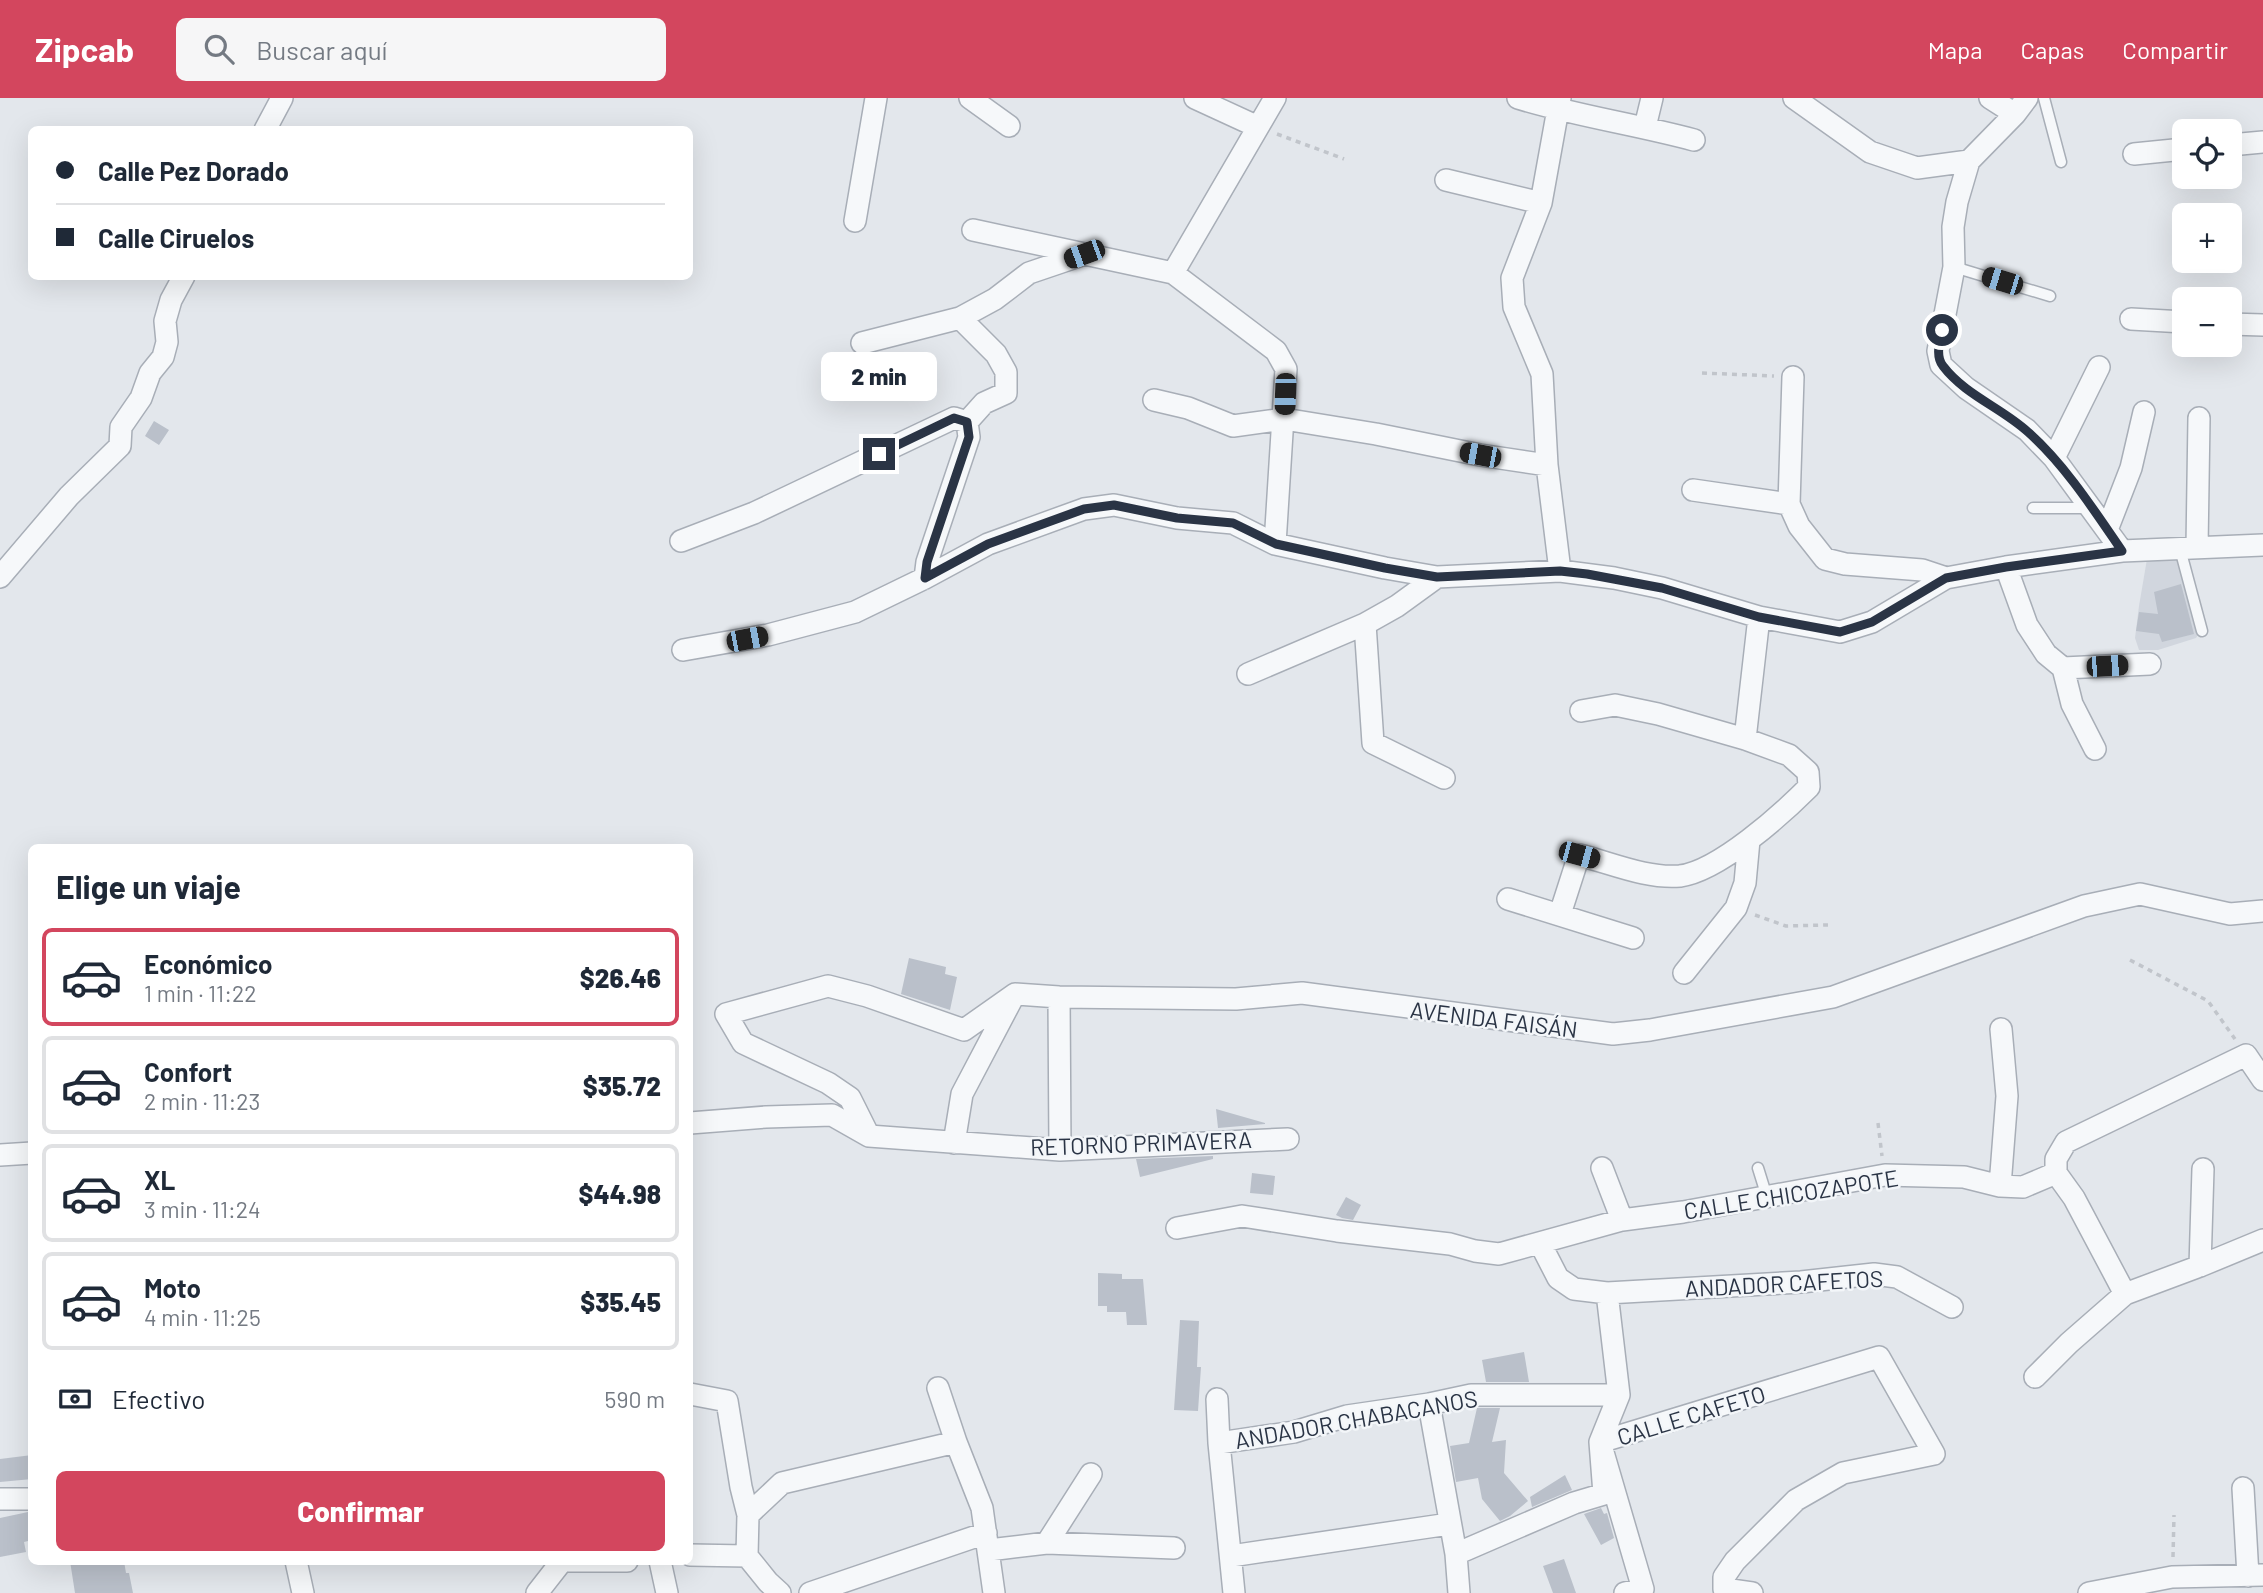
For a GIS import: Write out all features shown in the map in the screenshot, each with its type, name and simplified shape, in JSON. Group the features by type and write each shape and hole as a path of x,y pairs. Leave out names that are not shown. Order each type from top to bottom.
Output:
{"street":[{"path":"267,126 282,98"},
{"path":"855,221 876,98"},
{"path":"970,98 1009,126"},
{"path":"1195,98 1258,127"},
{"path":"1173,273 1275,98"},
{"path":"1518,98 1559,105 1693,140"},
{"path":"1645,127 1652,98"},
{"path":"1794,98 1870,152 1917,168 1969,161"},
{"path":"1990,98 2021,106 1969,161 1953,227 1954,267 1938,351 1941,365 1966,388 2027,430 2054,458 2122,551"},
{"path":"1559,105 1541,204 1512,278 1514,307 1542,374 1547,465 1560,571"},
{"path":"2242,144 2263,142"},
{"path":"2134,154 2172,150"},
{"path":"1446,180 1541,204"},
{"path":"973,230 1173,273 1276,351 1286,369 1276,544"},
{"path":"862,343 960,318 995,299 1030,273 1084,254"},
{"path":"0,577 69,496 120,446 121,427 141,398 150,373 163,357 167,342 165,321 171,300 182,280"},
{"path":"925,578 927,562 969,437 967,422 984,403 1006,393 1006,372 996,354 960,318"},
{"path":"2131,318 2172,321"},
{"path":"2242,324 2263,325"},
{"path":"2054,458 2099,367"},
{"path":"1793,377 1789,504 1799,526 1825,559 1845,564 1922,570 1946,578"},
{"path":"1154,400 1188,408 1233,426 1284,419 1547,465"},
{"path":"2107,530 2131,468 2144,412"},
{"path":"681,541 754,513 954,418 967,422"},
{"path":"2189,548 2199,418"},
{"path":"1693,490 1789,504"},
{"path":"683,650 768,635 855,612 988,544 1084,509 1114,505 1177,518 1233,523 1276,544 1385,568 1437,577 1560,571 1614,578 1662,588 1759,617 1840,632 1872,622 1946,578 2122,551 2263,545"},
{"path":"2006,567 2026,625 2046,654 2063,668 2072,704 2095,749"},
{"path":"1248,674 1365,624 1397,606 1437,577"},
{"path":"1745,738 1759,617"},
{"path":"1365,624 1373,743 1444,778"},
{"path":"2063,668 2150,663"},
{"path":"1560,914 1579,855 1654,875 1679,876 1701,871 1749,840 1783,813 1809,787 1808,772 1789,755 1745,738 1615,705 1581,711"},
{"path":"1684,973 1736,908 1745,883 1749,840"},
{"name":"AVENIDA FAISÁN","path":"1015,994 1236,999 1302,993 1613,1034 1650,1030 1833,997 2084,906 2140,894 2230,915 2263,911"},
{"path":"1508,899 1633,938"},
{"path":"869,1136 850,1098 828,1083 743,1043 726,1014 828,986 867,996 964,1030 1015,994"},
{"path":"954,1143 962,1094 1015,994"},
{"path":"1059,997 1060,1150"},
{"path":"2000,1186 2007,1096 2001,1029"},
{"path":"2125,1294 2074,1198 2056,1173 2056,1159 2066,1142 2246,1055 2263,1080"},
{"path":"693,1124 766,1117 832,1115 869,1136"},
{"name":"RETORNO PRIMAVERA","path":"869,1136 1060,1150 1287,1139"},
{"path":"0,1155 28,1153"},
{"path":"1602,1168 1622,1220"},
{"path":"2200,1266 2203,1169"},
{"name":"CALLE CHICOZAPOTE","path":"1177,1228 1242,1216 1450,1244 1499,1254 1622,1220 1885,1175 1964,1177 2000,1186 2023,1187 2056,1173"},
{"path":"2035,1377 2125,1294 2263,1240"},
{"name":"ANDADOR CAFETOS","path":"1540,1242 1558,1278 1574,1289 1607,1293 1801,1282 1874,1273 1898,1277 1952,1307"},
{"path":"1607,1293 1619,1395 1600,1442 1643,1589 1625,1593"},
{"name":"CALLE CAFETO","path":"1456,1554 1574,1503 1604,1493 1600,1442 1879,1357 1934,1454 1843,1473 1796,1500 1735,1561 1724,1577 1724,1589 1752,1593"},
{"path":"938,1388 982,1508 994,1593"},
{"path":"693,1395 727,1401 748,1515 747,1556 780,1593"},
{"name":"ANDADOR CHABACANOS","path":"1219,1443 1294,1432 1347,1416 1471,1395 1619,1395"},
{"path":"1217,1399 1234,1593"},
{"path":"1429,1404 1456,1554 1459,1593"},
{"path":"748,1515 782,1483 956,1442"},
{"path":"1047,1543 1091,1474"},
{"path":"2089,1593 2172,1577 2244,1580 2243,1488"},
{"path":"0,1499 28,1499"},
{"path":"1231,1556 1449,1524"},
{"path":"810,1593 988,1541 1174,1548"},
{"path":"693,1555 747,1556"},
{"path":"297,1565 303,1593"},
{"path":"537,1593 559,1565"},
{"path":"661,1565 667,1593"}],"lane":[{"path":"2044,98 2061,162"},
{"path":"1954,267 2050,296"},
{"path":"2033,508 2091,509"},
{"path":"2189,548 2202,631"},
{"path":"1758,1168 1767,1197"}],"path":[{"path":"1258,127 1344,159"},
{"path":"1702,373 1793,377"},
{"path":"1736,908 1786,926 1828,925"},
{"path":"2130,960 2208,1001 2246,1055"},
{"path":"1878,1123 1885,1175"},
{"path":"2172,1577 2174,1514"}],"shaded area":[{"path":"2177,555 2198,635 2196,638 2158,650 2139,650 2135,638 2147,559"}],"building":[{"path":"154,421 169,430 159,445 145,436"},
{"path":"2181,584 2194,634 2162,642 2159,634 2136,631 2139,612 2158,614 2154,592"},
{"path":"909,958 946,967 945,974 957,977 950,1010 901,994"},
{"path":"1216,1109 1265,1123 1265,1124 1218,1128"},
{"path":"1213,1156 1213,1159 1140,1177 1136,1159"},
{"path":"1252,1173 1275,1176 1273,1195 1250,1193"},
{"path":"1346,1197 1361,1205 1353,1220 1336,1215"},
{"path":"1098,1273 1122,1274 1122,1279 1143,1279 1147,1325 1127,1325 1126,1312 1107,1312 1107,1306 1098,1306"},
{"path":"1180,1320 1199,1321 1197,1367 1201,1367 1198,1411 1174,1410"},
{"path":"1524,1352 1529,1382 1486,1382 1482,1360"},
{"path":"1477,1408 1500,1408 1492,1442 1506,1440 1504,1473 1528,1501 1500,1521 1482,1499 1478,1478 1456,1482 1450,1446 1469,1443"},
{"path":"28,1456 28,1479 0,1482 0,1459"},
{"path":"1565,1475 1572,1490 1532,1507 1530,1497"},
{"path":"1601,1508 1604,1514 1607,1513 1614,1538 1601,1545 1584,1514"},
{"path":"28,1512 28,1541 24,1542 26,1552 0,1557 0,1518"},
{"path":"1564,1559 1576,1593 1553,1593 1543,1566"},
{"path":"71,1565 125,1565 133,1593 75,1593"}],"route":[{"path":"879,454 954,418 967,422 969,437 927,562 925,578 988,544 1084,509 1114,505 1177,518 1233,523 1276,544 1385,568 1437,577 1560,571 1587,574 1662,588 1759,617 1840,632 1872,622 1946,578 2122,551 2054,458 2027,430 1966,388 1941,365 1938,351 1942,330"}]}
